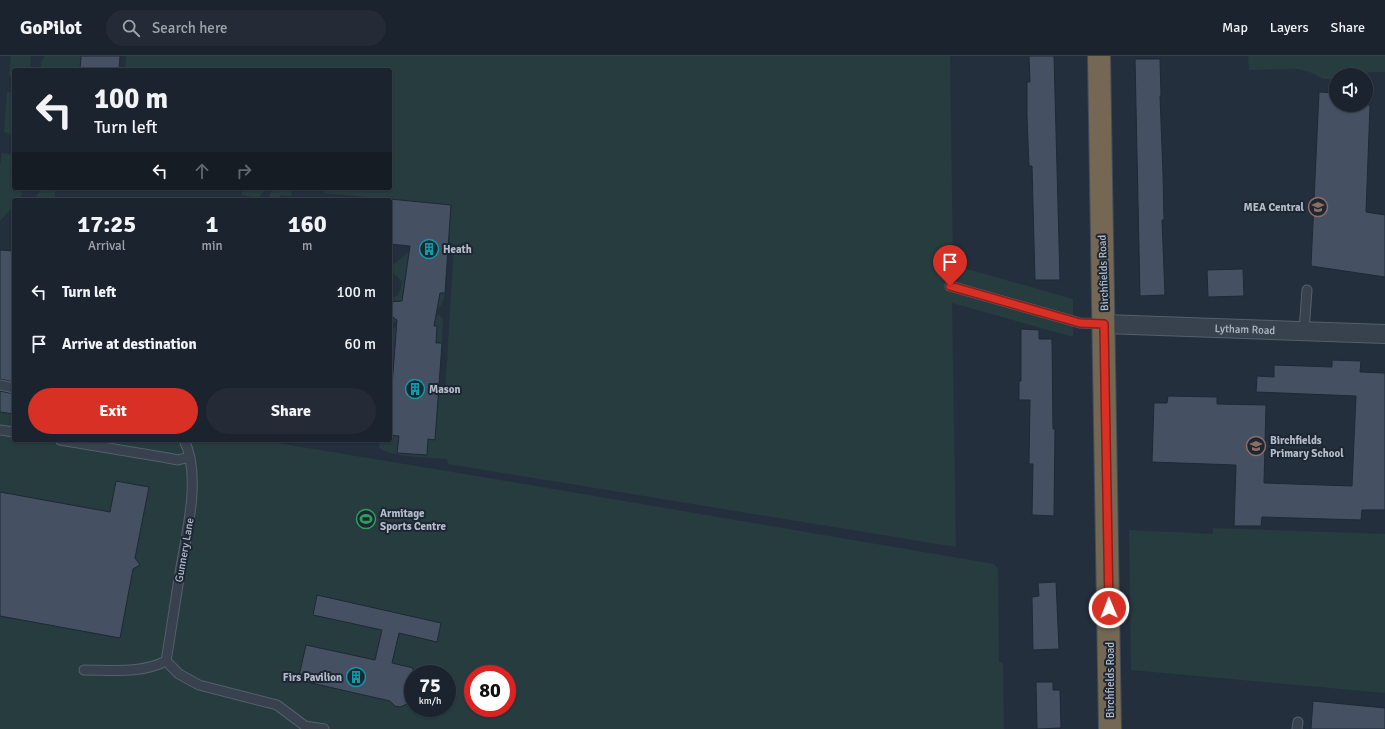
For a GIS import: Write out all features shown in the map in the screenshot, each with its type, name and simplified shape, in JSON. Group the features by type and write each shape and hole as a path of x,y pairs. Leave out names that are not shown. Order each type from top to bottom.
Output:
{"highway":[{"name":"Birchfields Road","path":"1099,56 1110,729"}],"street":[{"name":"Lytham Road","path":"1104,324 1385,334"}],"lane":[{"path":"950,286 1080,323 1104,324"},
{"path":"1304,331 1307,290"},
{"path":"0,386 12,388"},
{"path":"0,430 12,432"},
{"path":"72,442 178,460 190,457"},
{"name":"Gunnery Lane","path":"166,661 191,509 192,467 185,442"},
{"path":"84,670 141,670 166,661 179,674 199,685 277,705 305,726 324,729"}],"green space":[{"path":"11,56 31,56 30,68 12,68 12,77 9,76"},
{"path":"45,56 81,56 80,68 41,68 41,62"},
{"path":"126,56 950,56 953,265 1073,299 1073,337 952,303 956,547 448,464 447,459 413,457 386,452 380,448 379,442 392,442 392,435 399,436 398,453 427,455 428,439 435,439 439,392 445,393 454,247 449,245 451,205 392,199 392,198 324,193 324,190 392,190 392,68 125,68"},
{"path":"1248,56 1385,56 1385,72 1373,72 1373,68 1329,68 1329,79 1324,79 1312,73 1298,69 1249,70"},
{"path":"7,92 12,93 12,134 4,132"},
{"path":"2,153 12,155 12,168 10,174 12,178 12,190 21,190 22,194 20,198 12,198 12,208 0,221 0,165"},
{"path":"41,190 55,190 55,198 35,198"},
{"path":"242,190 265,190 260,198 242,195"},
{"path":"273,190 292,190 291,196 280,195 280,198 269,198 270,193"},
{"path":"409,252 440,293 445,293 439,308 429,314 408,316 392,323 392,297 397,296 401,288 401,282 398,277 392,273 392,265"},
{"path":"439,315 443,319 442,343 401,338 395,339 393,377 392,329 404,322"},
{"name":"Armitage Sports Centre","path":"0,395 12,397 12,442 271,442 994,564 998,569 999,662 1003,663 1004,729 0,729"},
{"path":"1213,528 1385,534 1385,693 1131,670 1129,530 1213,534"}],"building":[{"path":"81,56 120,56 119,68 80,68"},
{"path":"1029,56 1054,56 1060,280 1035,280 1032,166 1029,166 1027,116 1027,82 1030,82"},
{"path":"1135,59 1160,59 1164,220 1162,220 1165,295 1140,296"},
{"path":"1319,92 1329,93 1329,112 1370,112 1366,212 1385,215 1385,277 1311,266"},
{"path":"392,199 451,205 445,293 440,293 434,326 437,326 436,343 442,343 435,440 428,439 427,455 397,453 399,436 392,435 392,386 397,320 392,316 392,302 402,301 410,246 392,244"},
{"path":"0,250 12,251 12,382 0,379"},
{"path":"1243,269 1244,296 1208,297 1207,270"},
{"path":"1021,329 1039,330 1039,339 1052,339 1053,429 1055,429 1054,516 1032,515 1033,464 1029,464 1030,400 1019,400 1019,381 1021,381"},
{"path":"1332,360 1361,361 1360,372 1385,373 1385,510 1362,510 1361,520 1262,517 1261,526 1234,526 1236,465 1152,462 1154,403 1167,403 1168,396 1217,397 1217,404 1266,405 1264,483 1352,486 1356,396 1256,392 1257,376 1274,377 1274,365 1332,367"},
{"path":"0,391 12,394 12,414 0,412"},
{"path":"116,481 149,487 135,558 140,565 133,569 120,638 0,616 0,492 110,512"},
{"path":"1056,582 1059,649 1033,650 1032,597 1039,596 1038,583"},
{"path":"317,595 441,623 437,642 399,633 392,663 404,666 404,705 400,707 395,706 390,701 298,680 306,645 375,660 382,630 313,615"},
{"path":"1036,682 1053,682 1053,690 1060,690 1061,728 1037,729"},
{"path":"1313,701 1385,708 1385,729 1311,729"}],"place":[{"name":"MEA Central","path":"1318,207"},
{"name":"Heath","path":"429,249"},
{"name":"Mason","path":"415,389"},
{"name":"Birchfields Primary School","path":"1256,446"},
{"name":"Armitage Sports Centre","path":"366,519"},
{"name":"Firs Pavilion","path":"356,677"}],"route":[{"path":"950,286 1080,323 1104,324 1109,608"}]}
